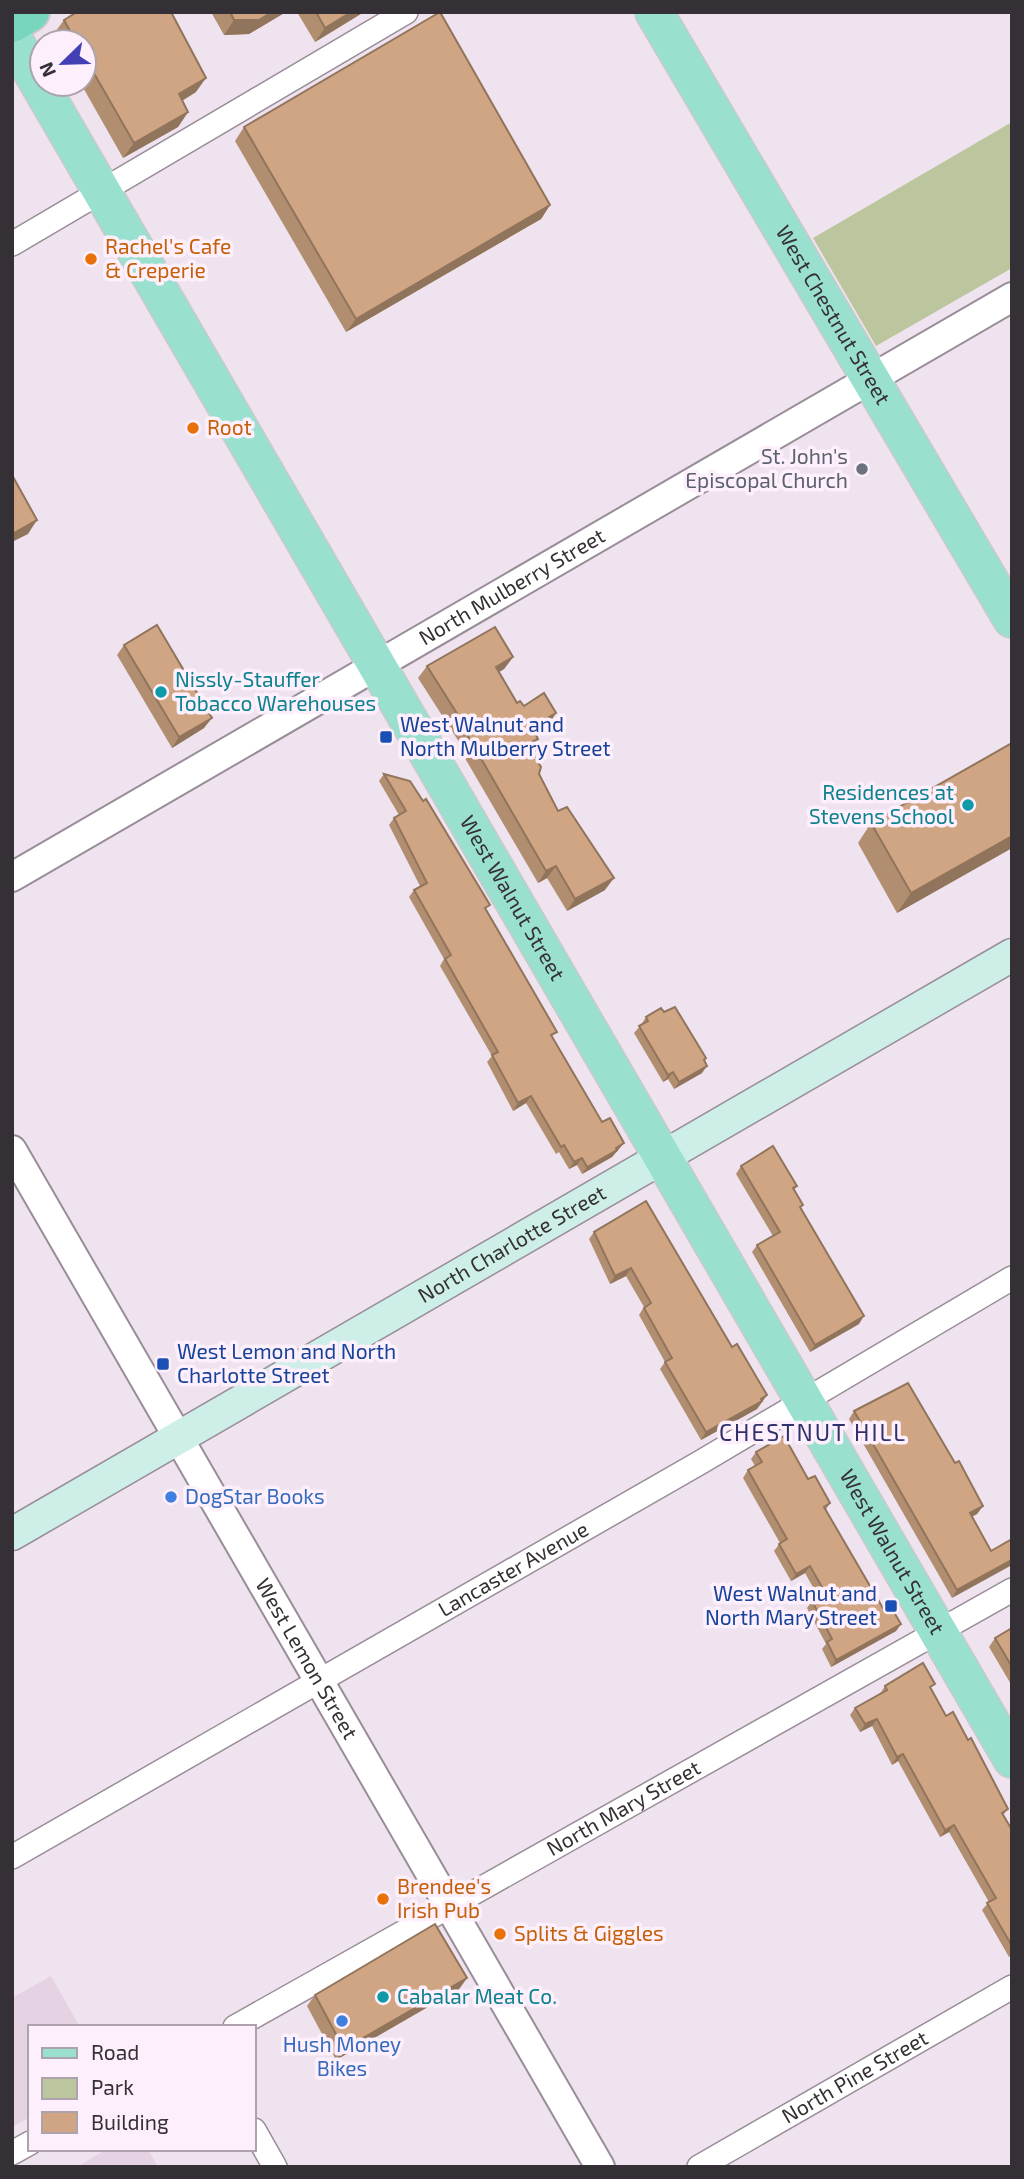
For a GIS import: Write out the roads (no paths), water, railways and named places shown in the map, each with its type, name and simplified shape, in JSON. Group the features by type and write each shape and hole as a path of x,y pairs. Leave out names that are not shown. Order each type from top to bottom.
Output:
{"highway":[{"path":"12,23 30,12"}],"main road":[{"name":"West Chestnut Street","path":"654,12 1012,619"},
{"name":"West Walnut Street","path":"12,37 1012,1759"},
{"name":"North Charlotte Street","path":"12,1534 1012,955"}],"street":[{"path":"12,244 406,12"},
{"name":"North Mulberry Street","path":"12,877 1012,297"},
{"name":"West Lemon Street","path":"12,1150 600,2167"},
{"name":"Lancaster Avenue","path":"12,1857 701,1462 803,1399 1012,1278"},
{"name":"North Mary Street","path":"238,2025 1012,1590"},
{"name":"North Pine Street","path":"699,2167 1012,1987"},
{"path":"256,2134 275,2167"},
{"path":"12,2153 28,2144"}],"place":[{"name":"Rachel's Cafe & Creperie","path":"91,259"},
{"name":"Root","path":"193,428"},
{"name":"St. John's Episcopal Church","path":"862,469"},
{"name":"Nissly-Stauffer Tobacco Warehouses","path":"161,692"},
{"name":"West Walnut and North Mulberry Street","path":"386,737"},
{"name":"Residences at Stevens School","path":"968,805"},
{"name":"West Lemon and North Charlotte Street","path":"163,1364"},
{"name":"DogStar Books","path":"171,1497"},
{"name":"West Walnut and North Mary Street","path":"891,1606"},
{"name":"Brendee's Irish Pub","path":"383,1899"},
{"name":"Splits & Giggles","path":"500,1934"},
{"name":"Cabalar Meat Co.","path":"383,1997"},
{"name":"Hush Money Bikes","path":"342,2021"}],"district":[{"name":"CHESTNUT HILL","path":"813,1433"}]}
